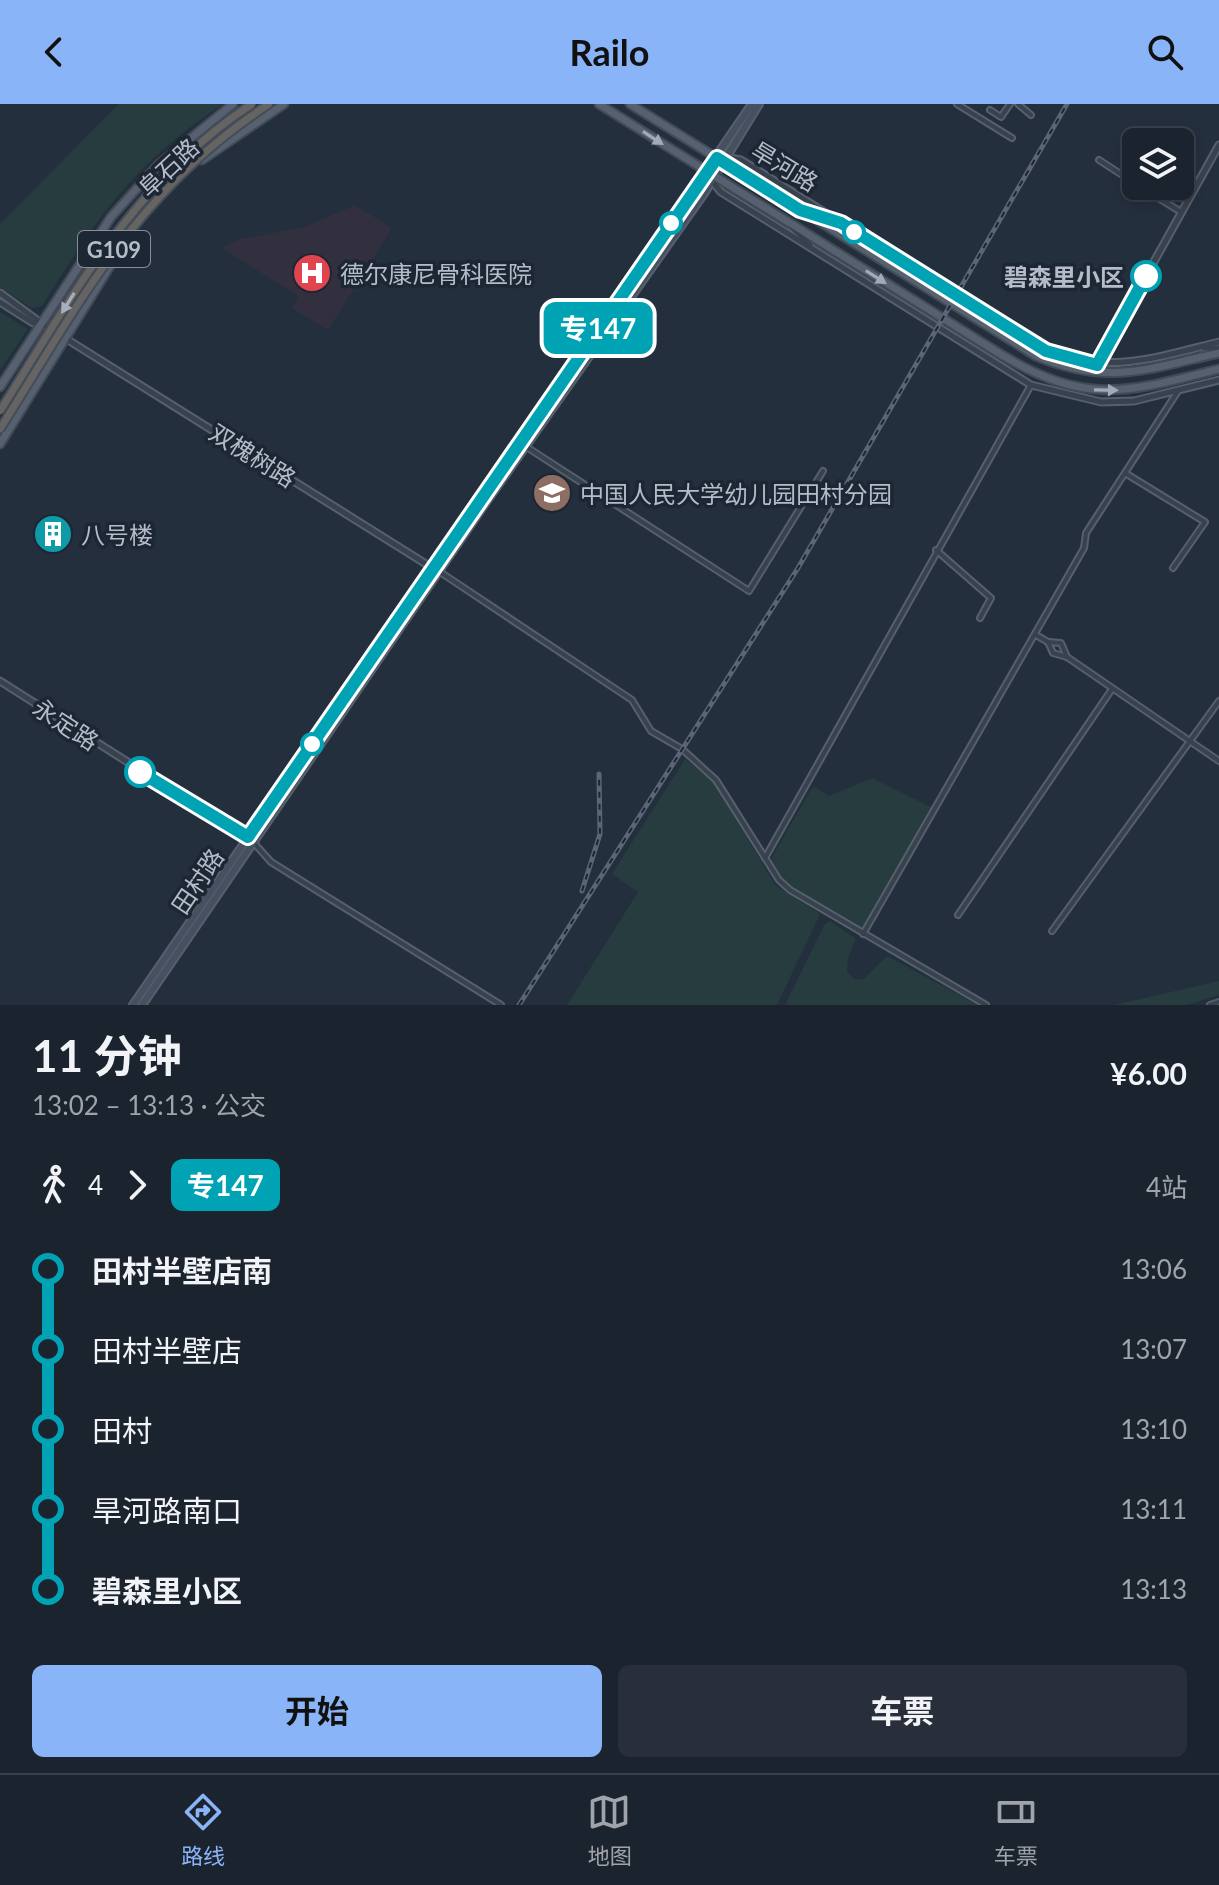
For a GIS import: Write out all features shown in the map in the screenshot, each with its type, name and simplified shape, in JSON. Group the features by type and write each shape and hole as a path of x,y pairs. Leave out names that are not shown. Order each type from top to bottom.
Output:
{"highway":[{"name":"阜石路","path":"0,411 132,209 195,147 252,104"},
{"name":"阜石路","path":"0,429 103,266 139,216 186,167 269,104"}],"main road":[{"name":"阜石路","path":"0,387 97,236 141,181 190,135 233,104"},
{"name":"阜石路","path":"0,444 128,238 174,184 204,158 284,104"},
{"name":"旱河路","path":"599,104 1002,355 1050,381 1079,389 1136,390 1219,369"},
{"name":"旱河路","path":"630,104 1036,356 1059,366 1094,374 1129,373 1219,347"},
{"name":"田村路","path":"142,1005 525,446 714,178 752,104"},
{"name":"田村路","path":"133,1005 706,172 723,159 759,104"}],"street":[{"path":"957,104 1012,138"},
{"path":"990,110 1001,117 1010,104"},
{"path":"1018,104 1031,115"},
{"path":"1097,365 1219,145"},
{"name":"旱河路","path":"723,159 741,160 1046,351 1097,365 1135,363 1195,348 1219,347"},
{"path":"1099,160 1122,175"},
{"name":"旱河路","path":"714,178 721,192 1031,385 1101,402 1134,401 1219,380"},
{"path":"1162,200 1181,212"},
{"path":"800,210 841,223"},
{"path":"786,220 817,252"},
{"path":"0,293 41,323"},
{"path":"0,302 33,323 41,323"},
{"name":"双槐树路","path":"41,323 439,572"},
{"path":"765,858 1031,385"},
{"path":"863,935 1036,635 1084,548 1086,533 1178,391"},
{"path":"525,446 749,591 823,471"},
{"path":"1125,473 1205,522 1173,568"},
{"path":"936,550 991,598 980,618"},
{"path":"439,572 632,700 651,731 682,749 716,780 765,858 790,890 986,1005"},
{"path":"1036,635 1048,642 1061,643 1067,657"},
{"path":"1048,642 1053,653 1067,657 1219,761"},
{"name":"永定路","path":"0,681 254,843"},
{"path":"958,915 1112,689"},
{"path":"1052,931 1219,701"},
{"path":"254,843 271,862 501,1005"},
{"path":"1210,1005 1219,1002"}],"shaded area":[{"name":"德尔康尼骨科医院","path":"355,205 392,228 328,330 292,308 298,296 222,248 240,239 305,227"}],"green space":[{"path":"119,104 223,104 165,148 141,171 100,218 42,306 32,308 0,287 0,224"},
{"path":"0,312 28,329 0,370"},
{"path":"685,759 714,783 775,885 820,914 777,1005 567,1005 638,892 612,874"},
{"path":"872,778 933,808 863,930 786,883 771,859 813,786 829,796"},
{"path":"830,921 856,939 848,958 847,972 855,979 864,979 887,956 978,1005 785,1005 825,924"},
{"path":"1219,981 1219,995 1187,1005 1114,1005"}],"railway":[{"path":"519,1005 798,568 1067,104"},
{"path":"582,891 600,834 599,774"}],"bus line":[{"name":"专147","path":"140,772 248,837 717,158 800,210 841,223 1046,351 1074,361 1097,365 1146,276"}],"place":[{"name":"德尔康尼骨科医院","path":"312,273"},
{"name":"碧森里小区","path":"1146,276"},
{"name":"中国人民大学幼儿园田村分园","path":"552,493"},
{"name":"八号楼","path":"53,534"}]}
